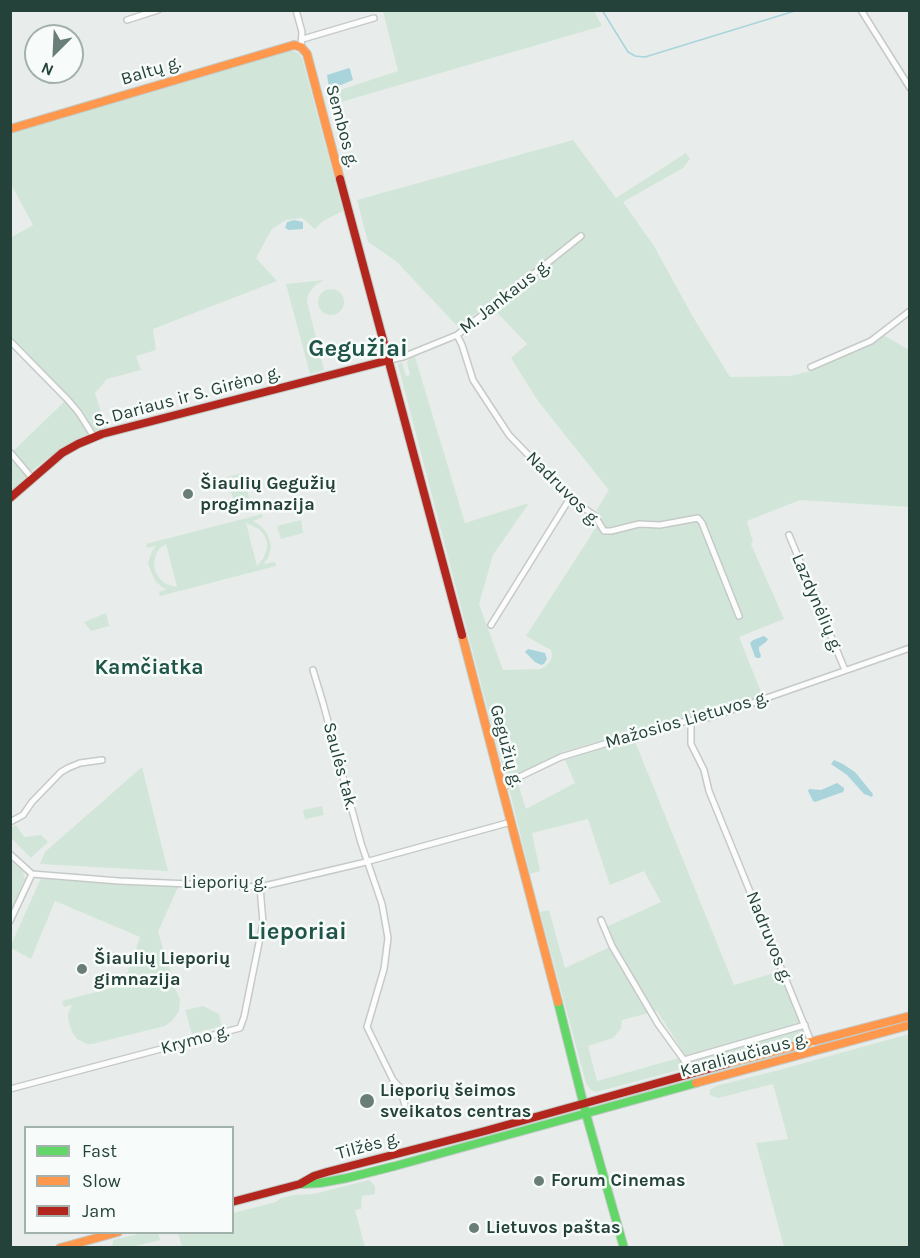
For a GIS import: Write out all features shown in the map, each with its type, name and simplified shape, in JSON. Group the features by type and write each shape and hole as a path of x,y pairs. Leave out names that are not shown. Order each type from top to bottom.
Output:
{"main road":[{"name":"Baltų g.","path":"10,129 302,43"},
{"name":"Sembos g.","path":"302,43 309,60 360,252"},
{"name":"Gegužių g.","path":"360,252 550,967 583,1103 624,1248"},
{"name":"S. Dariaus ir S. Girėno g.","path":"10,498 62,453 94,437 389,360"},
{"name":"Karaliaučiaus g.","path":"583,1103 909,1016"},
{"name":"Karaliaučiaus g.","path":"586,1114 909,1025"},
{"name":"Tilžės g.","path":"300,1184 327,1172 583,1103"},
{"name":"Tilžės g.","path":"234,1201 300,1184 347,1178 586,1114"},
{"path":"60,1248 114,1234"}],"street":[{"path":"127,20 158,10"},
{"name":"Sembos g.","path":"296,10 302,43"},
{"path":"861,10 909,88"},
{"path":"302,43 374,18"},
{"name":"M. Jankaus g.","path":"389,360 408,356 457,335 581,236"},
{"path":"811,367 870,341 909,310"},
{"name":"Nadruvos g.","path":"457,335 472,380 509,435 570,498 595,516 604,531 639,524 660,525 698,518 720,564 739,616"},
{"path":"10,341 68,400 94,437"},
{"path":"10,452 32,477"},
{"path":"491,626 570,498"},
{"name":"Lazdynėlių g.","path":"789,535 845,670"},
{"name":"Mažosios Lietuvos g.","path":"502,789 515,779 561,758 671,724 712,717 909,648"},
{"name":"Saulės tak.","path":"313,670 361,843 382,904 387,938 384,969 367,1027 393,1080 400,1088 405,1105"},
{"name":"Nadruvos g.","path":"691,721 691,744 704,770 709,791 815,1051"},
{"path":"10,822 23,815 32,802 68,768 80,763 102,760"},
{"name":"Lieporių g.","path":"32,874 119,881 260,887 368,862 511,822"},
{"path":"10,854 32,874 10,921"},
{"name":"Krymo g.","path":"10,1089 240,1028 263,923 260,887"},
{"name":"Karaliaučiaus g.","path":"601,920 618,956 658,1024 684,1060 689,1074"},
{"path":"684,1060 805,1025"}],"green space":[{"path":"383,11 594,11 602,26 334,104 328,94 398,71"},
{"path":"290,50 298,53 302,58 343,211 323,221 315,229 302,218 286,220 272,229 256,258 277,281 153,329 156,350 136,356 141,370 107,379 95,393 106,428 94,432 80,408 11,336 10,238 33,225 11,184 11,132"},
{"path":"573,140 616,198 686,153 690,159 683,168 623,202 654,246 693,317 730,377 790,376 811,371 883,335 909,350 909,507 800,500 747,521 753,542 751,544 784,619 739,637 763,697 718,712 563,752 506,780 399,363 402,363 406,376 410,375 407,362 410,358 415,357 465,523 529,503 493,555 479,604 503,670 541,669 551,660 551,650 526,636 602,518 596,511 609,490 538,401 511,358 527,344 488,303 459,328 396,261 368,242 357,200"},
{"path":"324,280 314,286 308,295 307,302 324,370 310,374 286,284"},
{"path":"331,289 340,293 344,302 340,311 331,315 322,311 318,302 322,293"},
{"path":"65,401 89,434 55,453 35,468 11,492 11,453"},
{"path":"243,473 251,505 236,509 227,477"},
{"path":"262,514 263,517 253,521 267,533 270,542 268,558 263,564 275,562 276,566 160,596 159,592 167,589 156,582 148,563 156,546 147,548 146,544","holes":["246,523 259,529 267,542 264,557 257,566","166,544 177,587 166,584 155,571 156,554"]},
{"path":"301,520 303,533 281,539 277,526"},
{"path":"106,613 109,626 91,631 84,622"},
{"path":"634,739 734,985 781,971 805,1031 801,1040 596,1092 591,1090 586,1083 540,912 549,910 565,968 612,946 604,928 661,902 644,871 610,885 588,819 532,833 540,871 530,874 509,788 517,781 526,809 575,783 565,760","holes":["657,1011 686,1056 597,1081 588,1046 613,1038 621,1029 622,1020"]},
{"path":"142,767 168,871 40,864 45,852"},
{"path":"322,806 324,815 305,819 303,810"},
{"path":"16,825 24,837 41,835 48,842 31,858 11,838 11,827"},
{"path":"11,859 23,871 25,879 11,911"},
{"path":"41,878 178,887 158,932 173,979 160,980 172,985 180,999 179,1011 172,1021 165,1026 92,1044 77,1039 68,1019 72,1005 64,1007 62,1001 123,985 140,937 55,901 31,959 11,948"},
{"path":"203,1006 219,1014 222,1026 192,1034 185,1010"},
{"path":"877,1029 878,1030 603,1102"},
{"path":"909,1034 909,1247 784,1247 756,1143 788,1139 773,1084 718,1098 710,1095 710,1090 716,1086"},
{"path":"369,1180 375,1186 375,1194 362,1196 361,1209 355,1210 365,1247 182,1247 178,1234 234,1234 234,1213 276,1202 281,1198 314,1194"},
{"path":"139,1234 158,1234 160,1240 132,1247 112,1247 113,1240"}],"water":[{"path":"349,68 353,80 329,88 327,75"},
{"path":"294,220 303,222 303,229 285,228 287,222"},
{"path":"764,636 768,639 759,647 761,656 757,658 750,643"},
{"path":"528,649 545,653 547,659 544,664 535,662 525,652"},
{"path":"834,760 855,772 873,794 872,797 864,794 847,775 831,764"},
{"path":"837,783 844,788 843,792 815,802 808,791 809,789 821,790"}],"waterway":[{"path":"602,10 628,52 635,56 645,57 798,10"}],"traffic: fast":[{"path":"558,1002 586,1114 624,1248"},
{"path":"303,1184 347,1178 395,1166 696,1083"}],"traffic: slow":[{"path":"10,129 294,45 301,47 307,54 340,179"},
{"path":"462,635 558,1002"},
{"path":"726,1064 910,1016"},
{"path":"696,1083 910,1025"},
{"path":"60,1248 111,1234"}],"traffic: jam":[{"path":"340,179 462,635"},
{"path":"10,498 62,453 102,434 389,360"},
{"path":"234,1201 300,1184 327,1172 726,1064"}],"place":[{"name":"Šiaulių Gegužių progimnazija","path":"188,494"},
{"name":"Šiaulių Lieporių gimnazija","path":"82,969"},
{"name":"Lieporių šeimos sveikatos centras","path":"367,1101"},
{"name":"Forum Cinemas","path":"539,1181"},
{"name":"Lietuvos paštas","path":"474,1228"}],"district":[{"name":"Gegužiai","path":"358,349"},
{"name":"Kamčiatka","path":"149,668"},
{"name":"Lieporiai","path":"297,932"}]}
